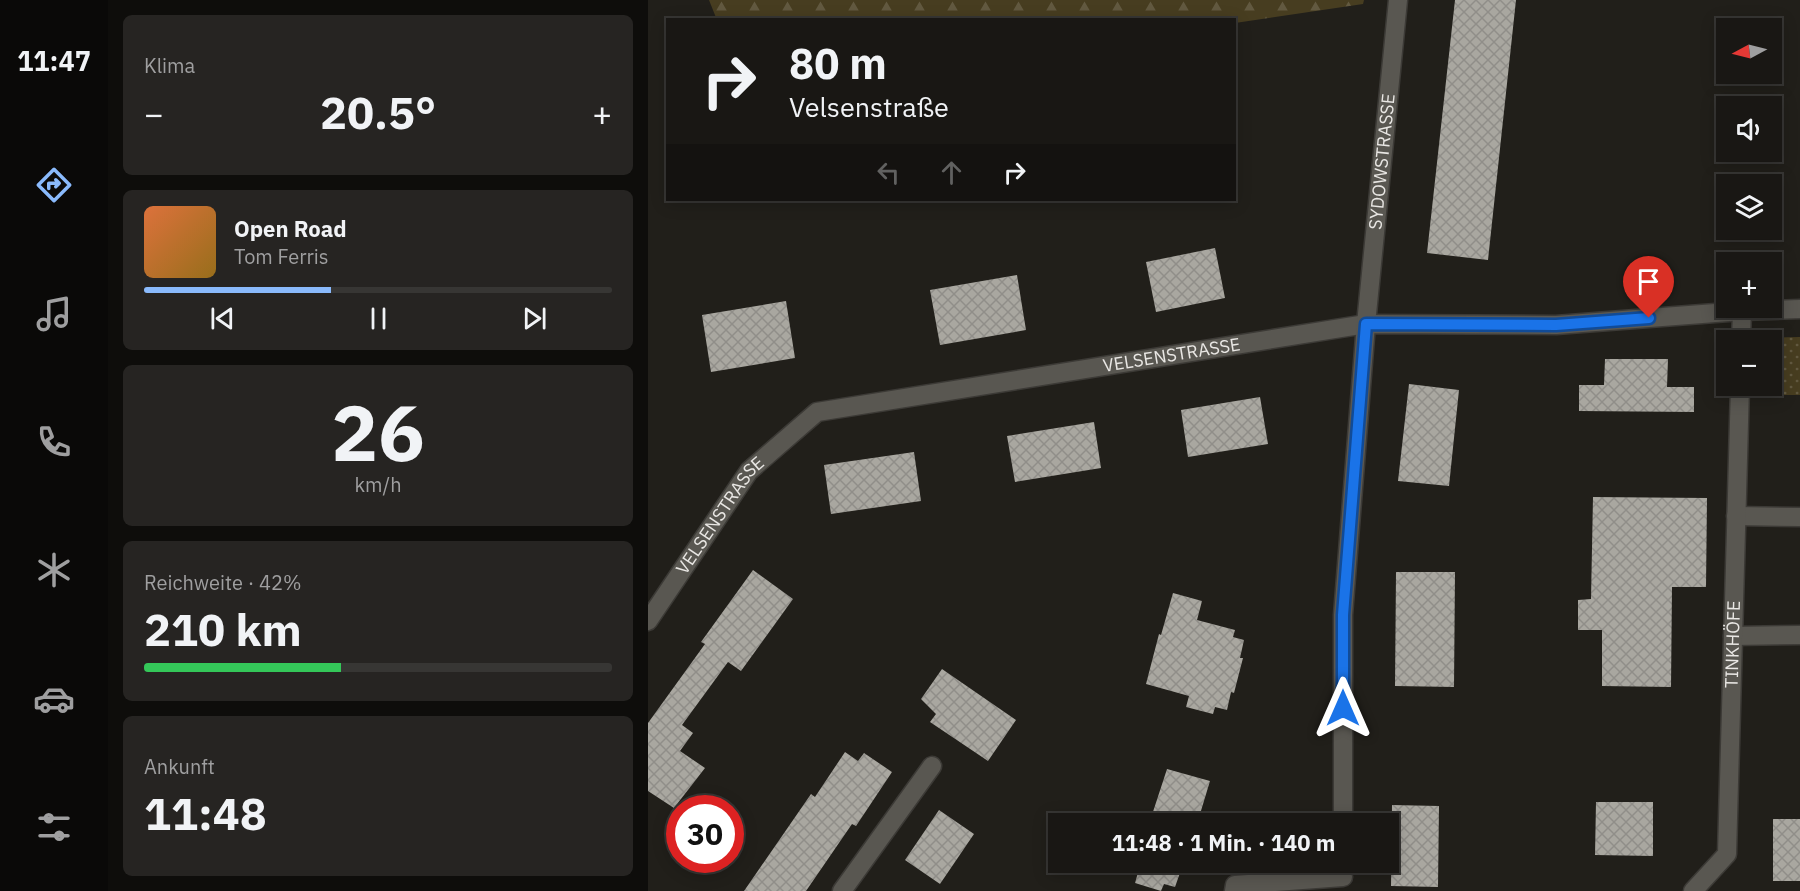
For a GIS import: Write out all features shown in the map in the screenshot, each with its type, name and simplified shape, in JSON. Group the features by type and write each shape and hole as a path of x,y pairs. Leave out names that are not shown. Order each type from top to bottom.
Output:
{"street":[{"name":"SYDOWSTRASSE","path":"1343,813 1343,615 1366,324 1398,0"},
{"name":"VELSENSTRASSE","path":"1782,310 1800,309"},
{"name":"VELSENSTRASSE","path":"648,621 749,471 817,411 1366,324 1556,325 1716,313"},
{"name":"TINKHÖFE","path":"1693,891 1727,854 1740,396"},
{"path":"1736,516 1800,517"},
{"path":"1733,636 1800,635"},
{"path":"842,891 932,766"},
{"path":"1233,891 1236,885 1343,877"}],"green space":[{"path":"709,0 1364,0 1363,4 1236,23 1236,18 716,18"},
{"path":"1782,337 1800,337 1800,395 1782,395"}],"building":[{"path":"1455,0 1516,0 1488,260 1427,253"},
{"path":"1215,248 1225,298 1156,312 1146,262"},
{"path":"1017,275 1026,330 940,345 930,290"},
{"path":"786,301 795,358 711,372 702,315"},
{"path":"1605,359 1668,359 1667,387 1694,387 1694,412 1579,411 1579,385 1604,385"},
{"path":"1409,384 1459,390 1449,486 1398,481"},
{"path":"1260,397 1268,444 1188,457 1181,410"},
{"path":"1094,422 1101,468 1015,482 1007,436"},
{"path":"914,452 921,501 831,514 824,465"},
{"path":"1593,497 1707,498 1706,587 1672,587 1671,687 1602,686 1602,630 1578,630 1578,600 1591,599"},
{"path":"753,570 793,599 741,671 728,662 682,725 693,733 680,751 705,768 684,795 666,795 666,803 648,791 648,723 705,644 701,642"},
{"path":"1396,572 1455,572 1454,687 1395,686"},
{"path":"1173,593 1202,601 1197,620 1235,630 1233,637 1244,640 1240,658 1243,658 1227,710 1215,707 1213,714 1186,707 1189,696 1146,684"},
{"path":"942,669 1016,720 988,761 930,722 936,714 921,699"},
{"path":"845,752 858,761 864,753 892,772 856,826 852,824 806,891 744,891 811,794 815,797"},
{"path":"1167,769 1210,781 1200,813 1153,813"},
{"path":"1596,802 1653,802 1653,856 1595,855"},
{"path":"1392,805 1439,806 1438,887 1391,886 1391,873 1399,873 1399,813 1392,813"},
{"path":"939,810 974,834 940,884 905,860"},
{"path":"1773,819 1800,819 1800,881 1773,881"},
{"path":"1138,873 1180,873 1175,887 1164,884 1161,891 1135,883"}],"route":[{"path":"1343,708 1343,615 1366,324 1556,325 1649,318"}]}
